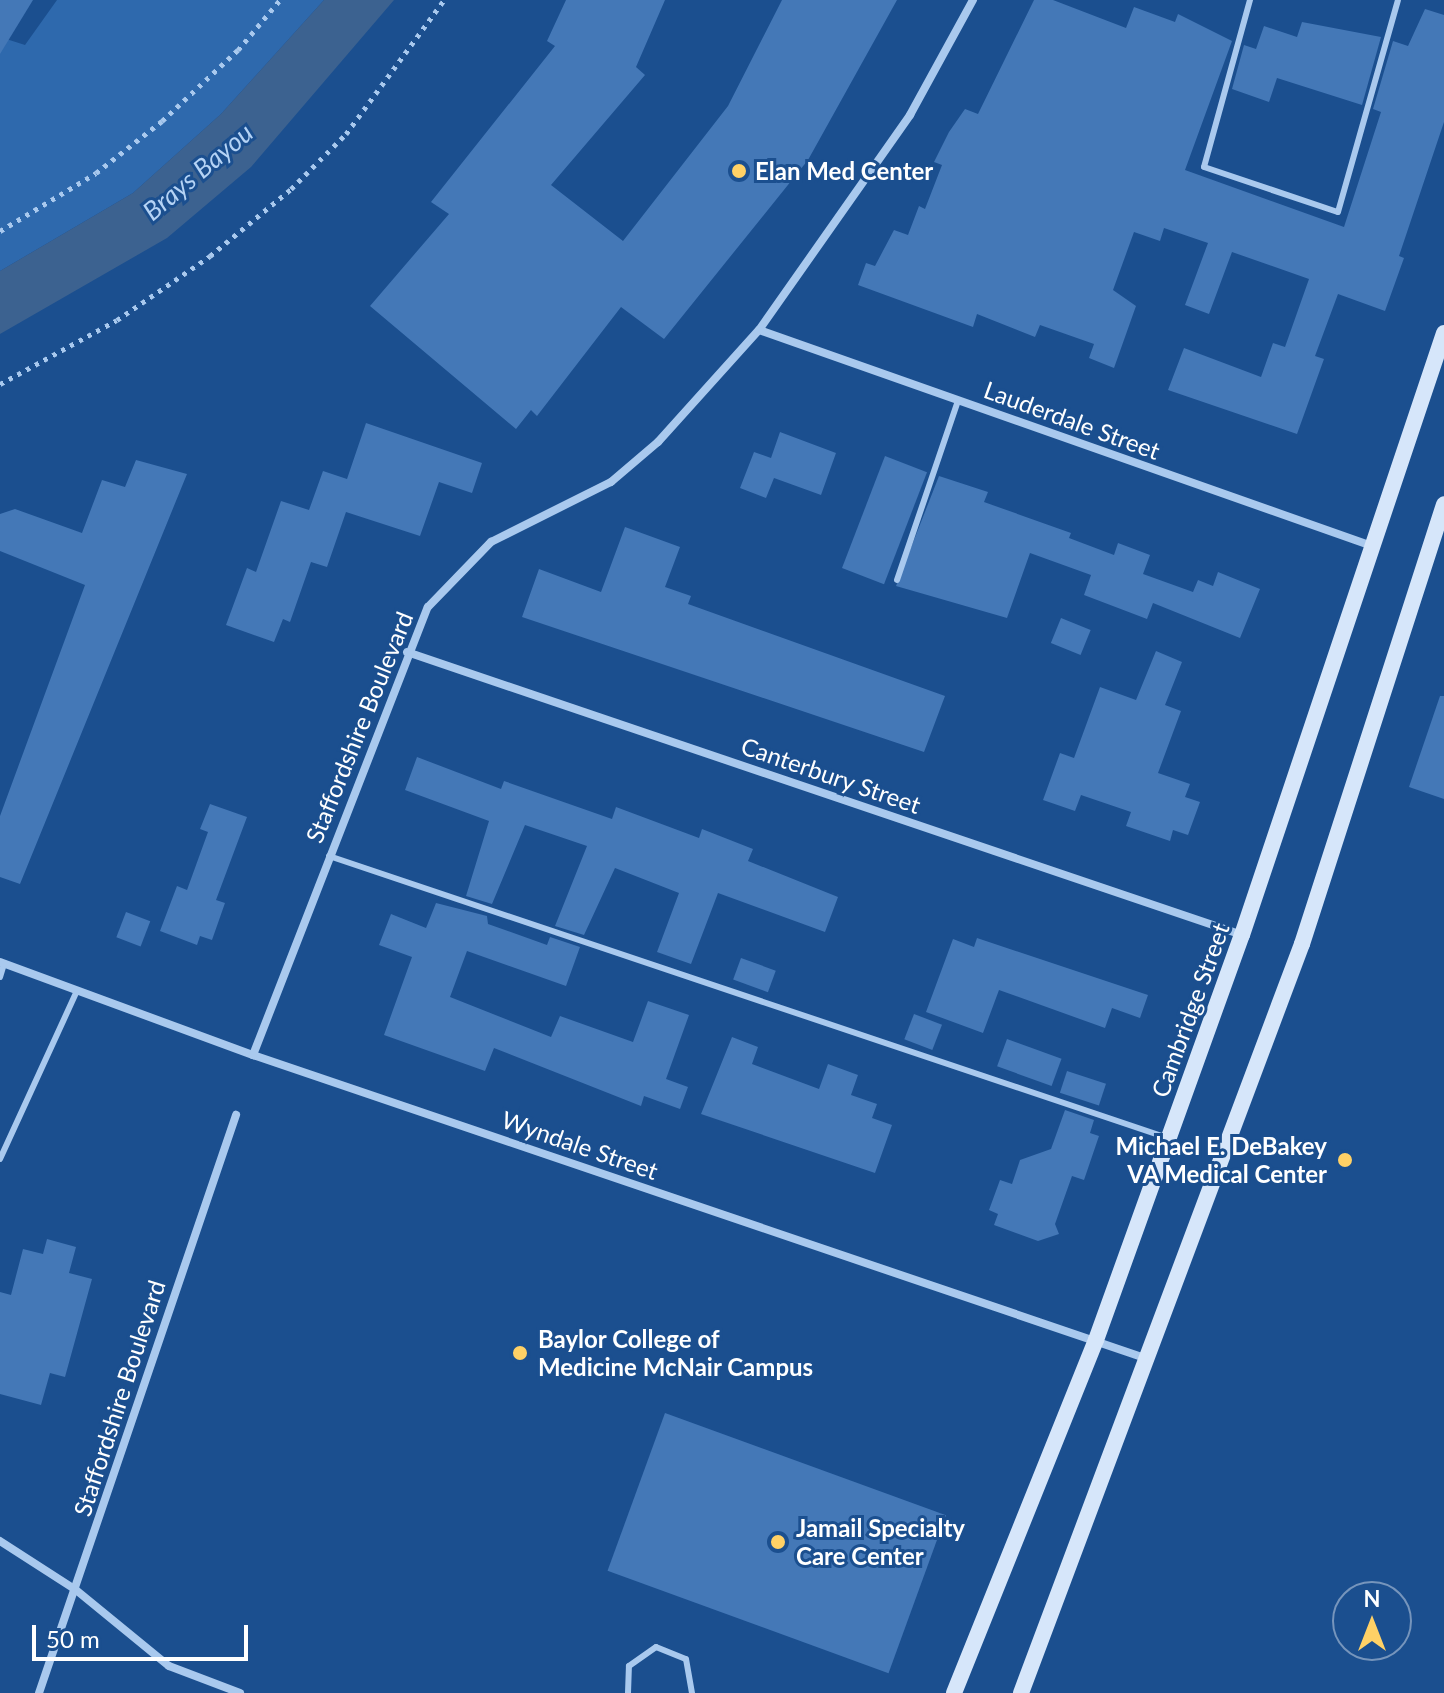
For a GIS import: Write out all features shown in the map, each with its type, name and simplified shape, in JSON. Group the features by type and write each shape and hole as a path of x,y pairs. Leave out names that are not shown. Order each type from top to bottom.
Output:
{"street":[{"name":"Staffordshire Boulevard","path":"253,1055 407,652 428,607 456,573 491,542 611,482 658,442 759,330 910,115 973,0"},
{"name":"Lauderdale Street","path":"759,330 1372,546"},
{"name":"Cambridge Street","path":"954,1693 1096,1340 1169,1138 1242,935 1444,333"},
{"path":"1021,1693 1150,1360 1302,944 1444,504"},
{"name":"Canterbury Street","path":"407,652 1242,935"},
{"name":"Wyndale Street","path":"2,963 76,993 253,1055 1150,1360"},
{"name":"Staffordshire Boulevard","path":"39,1693 236,1115"},
{"path":"0,1541 76,1590 169,1666 240,1693"}],"lane":[{"path":"1250,0 1204,167 1338,212 1399,9 1398,0"},
{"path":"897,580 958,401"},
{"path":"329,856 1169,1138"},
{"path":"0,977 2,963"},
{"path":"0,1159 76,993"},
{"path":"628,1693 629,1666 656,1647 686,1659 692,1693"}],"path":[{"path":"0,231 96,173 162,121 280,0"},
{"path":"0,384 117,320 210,256 291,189 346,134 444,0"}],"shaded area":[{"path":"57,0 324,0 221,114 133,193 0,271 0,37 25,45"}],"water":[{"name":"Brays Bayou","path":"324,0 394,0 251,167 167,238 0,334 0,271 133,193 221,114"}],"building":[{"path":"0,0 33,0 0,54"},
{"name":"Elan Med Center","path":"566,0 665,0 636,67 645,75 551,185 623,241 728,106 782,0 897,0 808,160 664,339 621,307 537,416 531,410 516,429 370,306 449,214 431,202 555,46 547,41"},
{"path":"1034,0 1053,0 1126,28 1134,7 1175,22 1178,14 1232,41 1185,170 1344,227 1381,112 1373,109 1393,41 1408,46 1425,9 1444,15 1444,122 1399,256 1404,258 1385,311 1338,294 1315,356 1324,359 1297,434 1168,390 1184,348 1261,377 1273,343 1285,347 1309,279 1232,252 1209,314 1185,305 1208,243 1164,228 1160,241 1134,232 1113,290 1136,306 1114,368 1089,358 1094,344 1040,325 1035,337 977,314 973,327 858,285 866,263 875,266 894,230 908,235 919,206 925,209 942,165 934,162 949,132 965,109 978,114"},
{"path":"1302,22 1381,37 1362,105 1277,78 1269,102 1232,89 1244,45 1256,49 1264,26 1297,37"},
{"path":"366,423 482,463 472,493 439,482 420,536 346,512 327,567 311,562 290,622 283,619 274,642 226,625 247,568 256,572 281,501 309,510 323,471 347,479"},
{"path":"780,432 836,453 821,495 774,478 766,498 740,488 754,452 771,458"},
{"path":"885,456 927,472 884,584 842,568"},
{"path":"136,460 187,474 20,884 0,877 0,816 85,585 0,551 0,514 15,509 82,533 102,480 125,487"},
{"path":"939,476 988,492 984,502 1071,533 1069,538 1114,555 1118,543 1150,555 1143,574 1193,592 1198,580 1213,586 1218,572 1260,589 1240,638 1153,603 1147,619 1084,595 1091,575 1030,553 1007,618 896,586"},
{"path":"625,527 680,547 665,587 691,596 688,604 945,696 924,752 522,617 539,569 601,592"},
{"path":"1061,618 1091,630 1081,655 1051,643"},
{"path":"1156,651 1182,662 1165,705 1181,711 1158,773 1190,784 1185,797 1200,802 1188,835 1173,830 1170,841 1126,826 1131,812 1081,795 1075,811 1043,800 1060,753 1074,758 1100,687 1136,700"},
{"path":"1440,696 1444,696 1444,799 1409,787"},
{"path":"417,757 501,789 504,781 612,819 616,807 699,838 702,829 753,849 748,861 838,897 825,932 718,893 691,964 657,952 679,893 615,868 584,935 555,926 587,846 525,825 492,904 466,896 489,821 405,790"},
{"path":"210,804 247,817 216,900 225,903 212,940 200,936 197,945 160,931 177,886 187,890 208,832 200,829"},
{"path":"436,903 487,916 488,924 547,945 550,937 580,947 566,986 467,951 450,997 551,1037 560,1016 633,1042 648,1001 689,1015 666,1079 688,1087 680,1109 644,1096 641,1106 494,1048 485,1071 384,1035 412,957 379,945 391,914 426,928"},
{"path":"126,912 150,921 141,947 116,937"},
{"path":"977,938 1148,995 1140,1018 1112,1008 1105,1028 999,990 983,1033 926,1012 953,939 974,947"},
{"path":"741,958 776,971 768,992 733,980"},
{"path":"914,1014 942,1025 932,1050 904,1039"},
{"path":"732,1037 758,1047 752,1064 819,1089 828,1064 858,1075 851,1095 877,1104 872,1118 892,1125 875,1173 701,1114"},
{"path":"1007,1039 1062,1059 1052,1086 997,1066"},
{"path":"1067,1071 1106,1084 1099,1106 1060,1093"},
{"path":"1065,1110 1094,1120 1090,1133 1099,1136 1084,1180 1072,1176 1055,1224 1059,1234 1038,1241 994,1225 998,1214 989,1210 1000,1180 1012,1184 1020,1160 1051,1149"},
{"path":"47,1239 76,1247 69,1273 92,1279 65,1377 50,1373 41,1405 0,1394 0,1292 11,1295 23,1249 43,1254"},
{"name":"Jamail Specialty Care Center","path":"665,1413 946,1515 889,1673 608,1571"}],"place":[{"name":"Elan Med Center","path":"739,171"},
{"name":"Michael E. DeBakey VA Medical Center","path":"1345,1160"},
{"name":"Baylor College of Medicine McNair Campus","path":"520,1353"},
{"name":"Jamail Specialty Care Center","path":"778,1542"}]}
